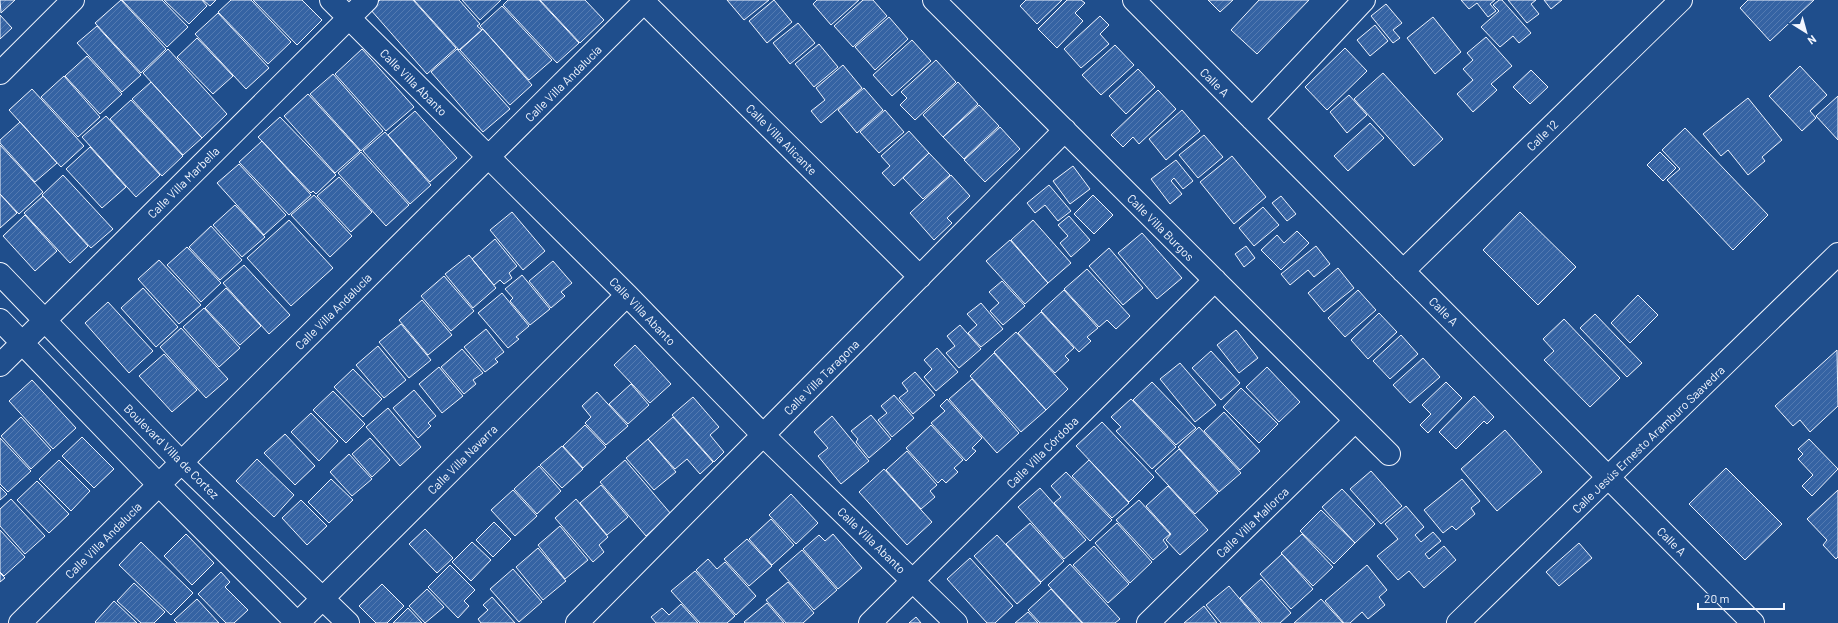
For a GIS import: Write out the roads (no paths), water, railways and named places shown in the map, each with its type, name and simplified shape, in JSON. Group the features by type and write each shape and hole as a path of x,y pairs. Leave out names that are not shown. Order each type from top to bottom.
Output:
{"street":[{"path":"0,73 73,0"},
{"name":"Calle Villa Abanto","path":"330,0 489,156 763,435 956,623"},
{"name":"Calle Villa Marbella","path":"0,365 367,0"},
{"name":"Calle Villa Burgos","path":"934,0 1389,454"},
{"name":"Calle A","path":"1134,0 1753,623"},
{"path":"1252,119 1364,0"},
{"name":"Calle 12","path":"1403,271 1681,0"},
{"name":"Calle Villa Andalucía","path":"20,623 645,1"},
{"name":"Calle Villa Alicante","path":"645,1 920,277"},
{"name":"Calle Villa Taragona","path":"577,623 1065,130"},
{"name":"Calle Jesús Ernesto Aramburo Saavedra","path":"1458,623 1838,254"},
{"name":"Boulevard Villa de Cortez","path":"0,274 181,462 348,623"},
{"name":"Calle Villa Córdoba","path":"870,623 1215,280"},
{"name":"Calle Villa Navarra","path":"298,623 627,295"},
{"path":"0,320 159,485 298,623"},
{"name":"Calle Villa Mallorca","path":"1148,623 1355,421"}]}
